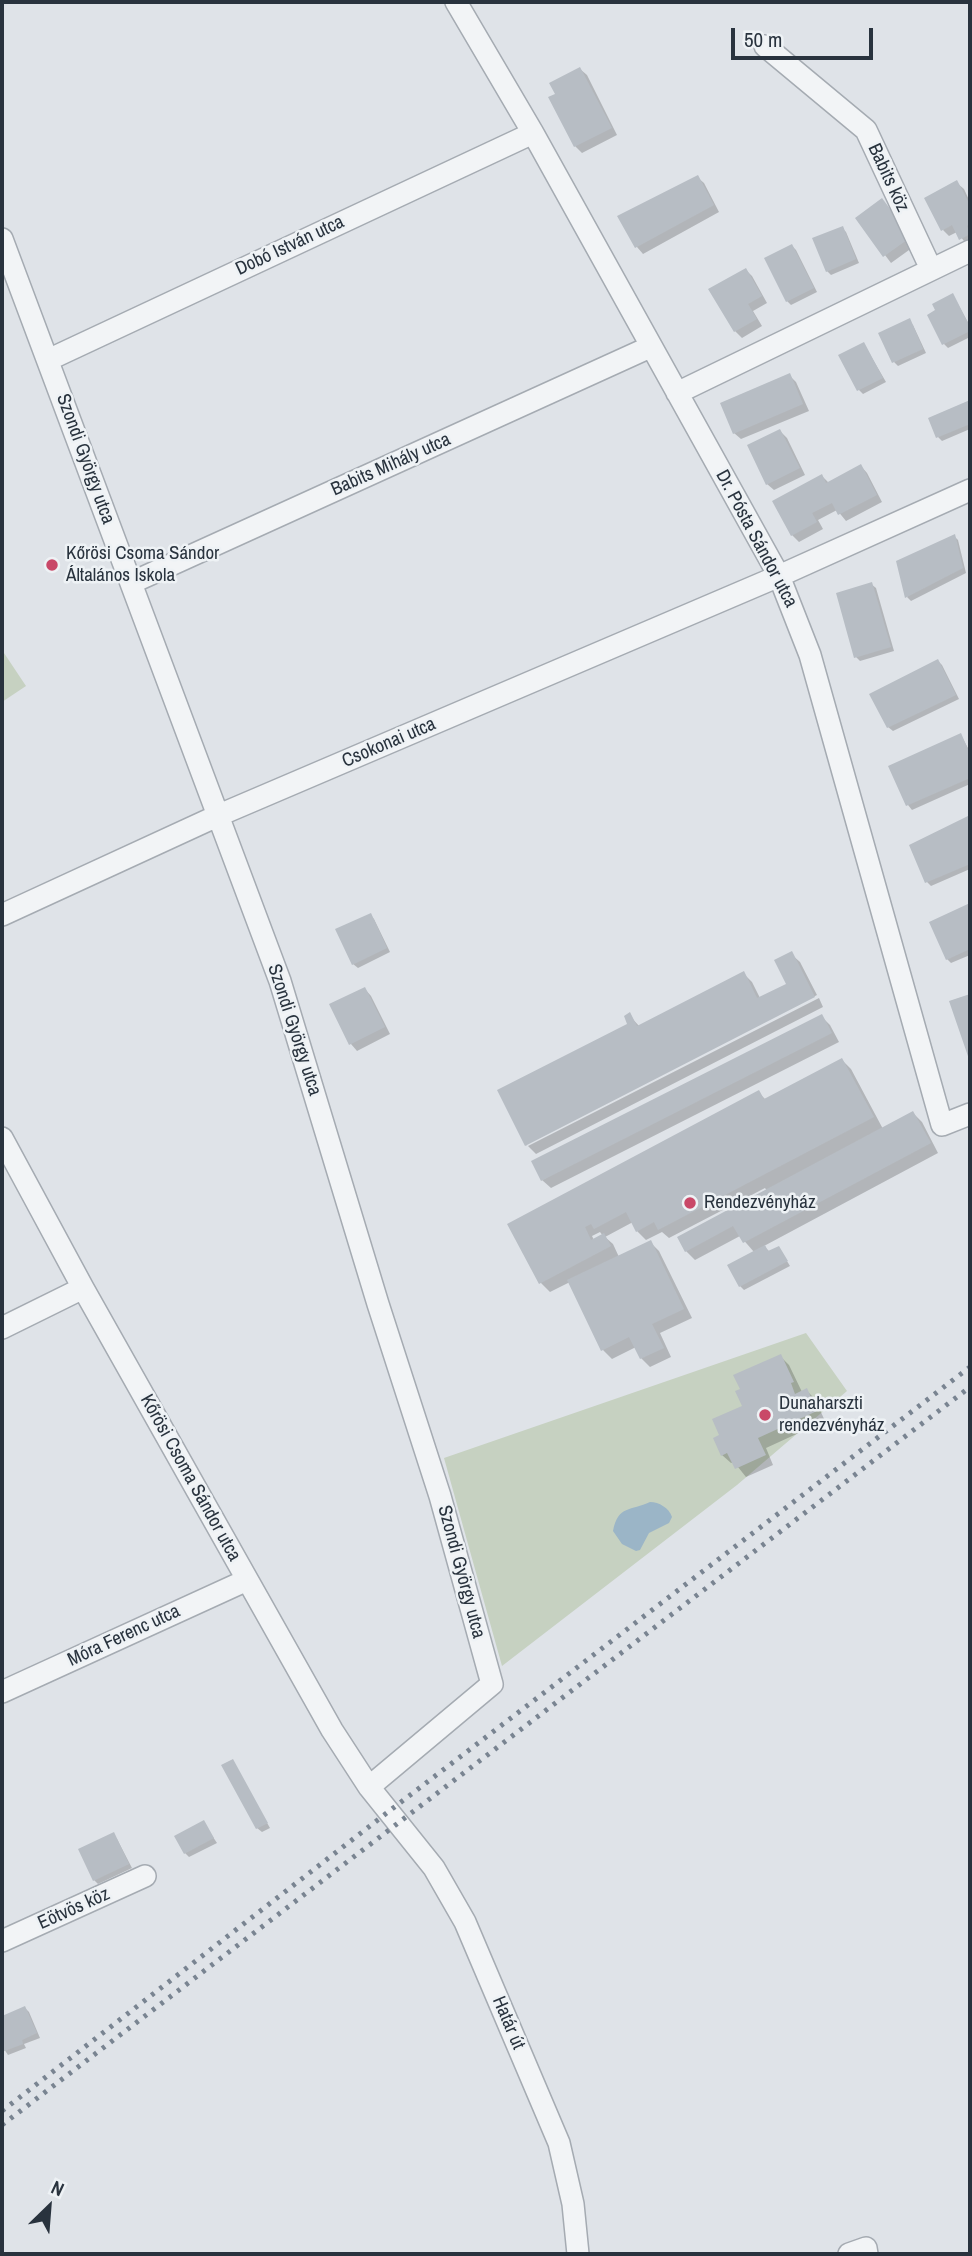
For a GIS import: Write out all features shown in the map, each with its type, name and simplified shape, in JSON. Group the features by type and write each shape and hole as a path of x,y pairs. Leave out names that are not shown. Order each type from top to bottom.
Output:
{"street":[{"name":"Dr. Pósta Sándor utca","path":"456,2 533,133 779,576 810,656 942,1125 970,1114"},
{"name":"Babits köz","path":"765,46 866,130 931,269"},
{"name":"Dobó István utca","path":"48,360 533,133"},
{"name":"Szondi György utca","path":"2,239 280,981 378,1304 440,1496 492,1685 369,1787"},
{"path":"677,393 970,251"},
{"name":"Babits Mihály utca","path":"131,583 650,347"},
{"name":"Csokonai utca","path":"2,915 217,816 779,576 970,490"},
{"name":"Kőrösi Csoma Sándor utca","path":"2,1138 83,1288 332,1730 388,1812"},
{"path":"2,1328 83,1288"},
{"name":"Móra Ferenc utca","path":"2,1692 247,1580"},
{"name":"Határ út","path":"388,1812 434,1868 465,1922 559,2143 573,2204 578,2254"},
{"name":"Eötvös köz","path":"2,1941 145,1876"}],"green space":[{"path":"2,650 26,686 2,702"},
{"path":"806,1333 847,1391 737,1485 502,1666 444,1458"}],"water":[{"path":"650,1502 663,1506 672,1517 669,1523 649,1533 640,1550 636,1551 622,1544 613,1531 615,1523 626,1510"}],"building":[{"path":"580,67 612,128 574,147 548,97 555,94 549,83"},
{"path":"698,175 714,205 635,248 617,216"},
{"path":"957,180 970,205 970,224 967,226 970,234 959,240 952,225 941,231 924,198"},
{"path":"882,198 911,237 883,257 855,218"},
{"path":"843,226 856,259 826,272 812,238"},
{"path":"792,244 814,288 786,302 764,258"},
{"path":"746,268 762,296 748,304 757,319 734,332 708,289"},
{"path":"953,293 970,331 942,345 927,315 935,310 932,304"},
{"path":"910,318 923,349 892,363 878,333"},
{"path":"864,342 883,378 857,391 838,355"},
{"path":"790,373 803,404 733,434 720,403"},
{"path":"970,400 970,424 936,438 928,418"},
{"path":"780,429 800,468 766,485 747,445"},
{"path":"861,464 877,495 838,515 832,503 812,513 817,522 791,536 772,501 822,474 826,483"},
{"path":"955,534 963,568 905,598 896,561"},
{"path":"872,582 891,647 854,658 836,593"},
{"path":"938,659 956,695 887,728 869,694"},
{"path":"961,733 970,754 970,778 906,806 888,766"},
{"path":"970,815 970,864 925,883 909,845"},
{"path":"970,903 970,949 946,960 929,922"},
{"path":"371,913 387,948 352,965 335,929"},
{"path":"792,951 815,997 525,1146 497,1090 627,1024 624,1016 630,1012 637,1026 744,971 757,998 786,984 774,960"},
{"path":"365,987 385,1027 349,1045 329,1004"},
{"path":"970,994 970,1062 949,1001"},
{"path":"822,1014 832,1033 541,1181 531,1161"},
{"path":"842,1058 874,1117 658,1230 654,1222 636,1232 626,1212 594,1229 591,1224 585,1227 591,1240 604,1233 611,1246 539,1284 507,1224 759,1090 764,1099"},
{"path":"913,1111 931,1143 743,1243 733,1226 685,1252 677,1237"},
{"path":"651,1240 684,1309 652,1324 664,1348 640,1359 629,1337 601,1351 567,1280"},
{"path":"765,1245 768,1251 779,1246 788,1261 739,1287 727,1265"},
{"name":"Dunaharszti rendezvényház","path":"781,1354 794,1382 791,1383 795,1394 807,1388 817,1411 758,1438 766,1455 735,1469 727,1453 721,1456 713,1438 719,1435 712,1419 742,1406 735,1391 740,1389 733,1375"},
{"path":"233,1759 268,1823 256,1829 221,1765"},
{"path":"204,1820 214,1838 184,1854 174,1836"},
{"path":"114,1832 129,1864 93,1881 78,1849"},
{"path":"25,2006 37,2033 22,2040 23,2044 2,2052 2,2016"}],"railway":[{"path":"2,2111 970,1367"},
{"path":"2,2125 970,1387"}],"place":[{"name":"Kőrösi Csoma Sándor Általános Iskola","path":"52,565"},
{"name":"Rendezvényház","path":"690,1203"},
{"name":"Dunaharszti rendezvényház","path":"765,1415"}]}
